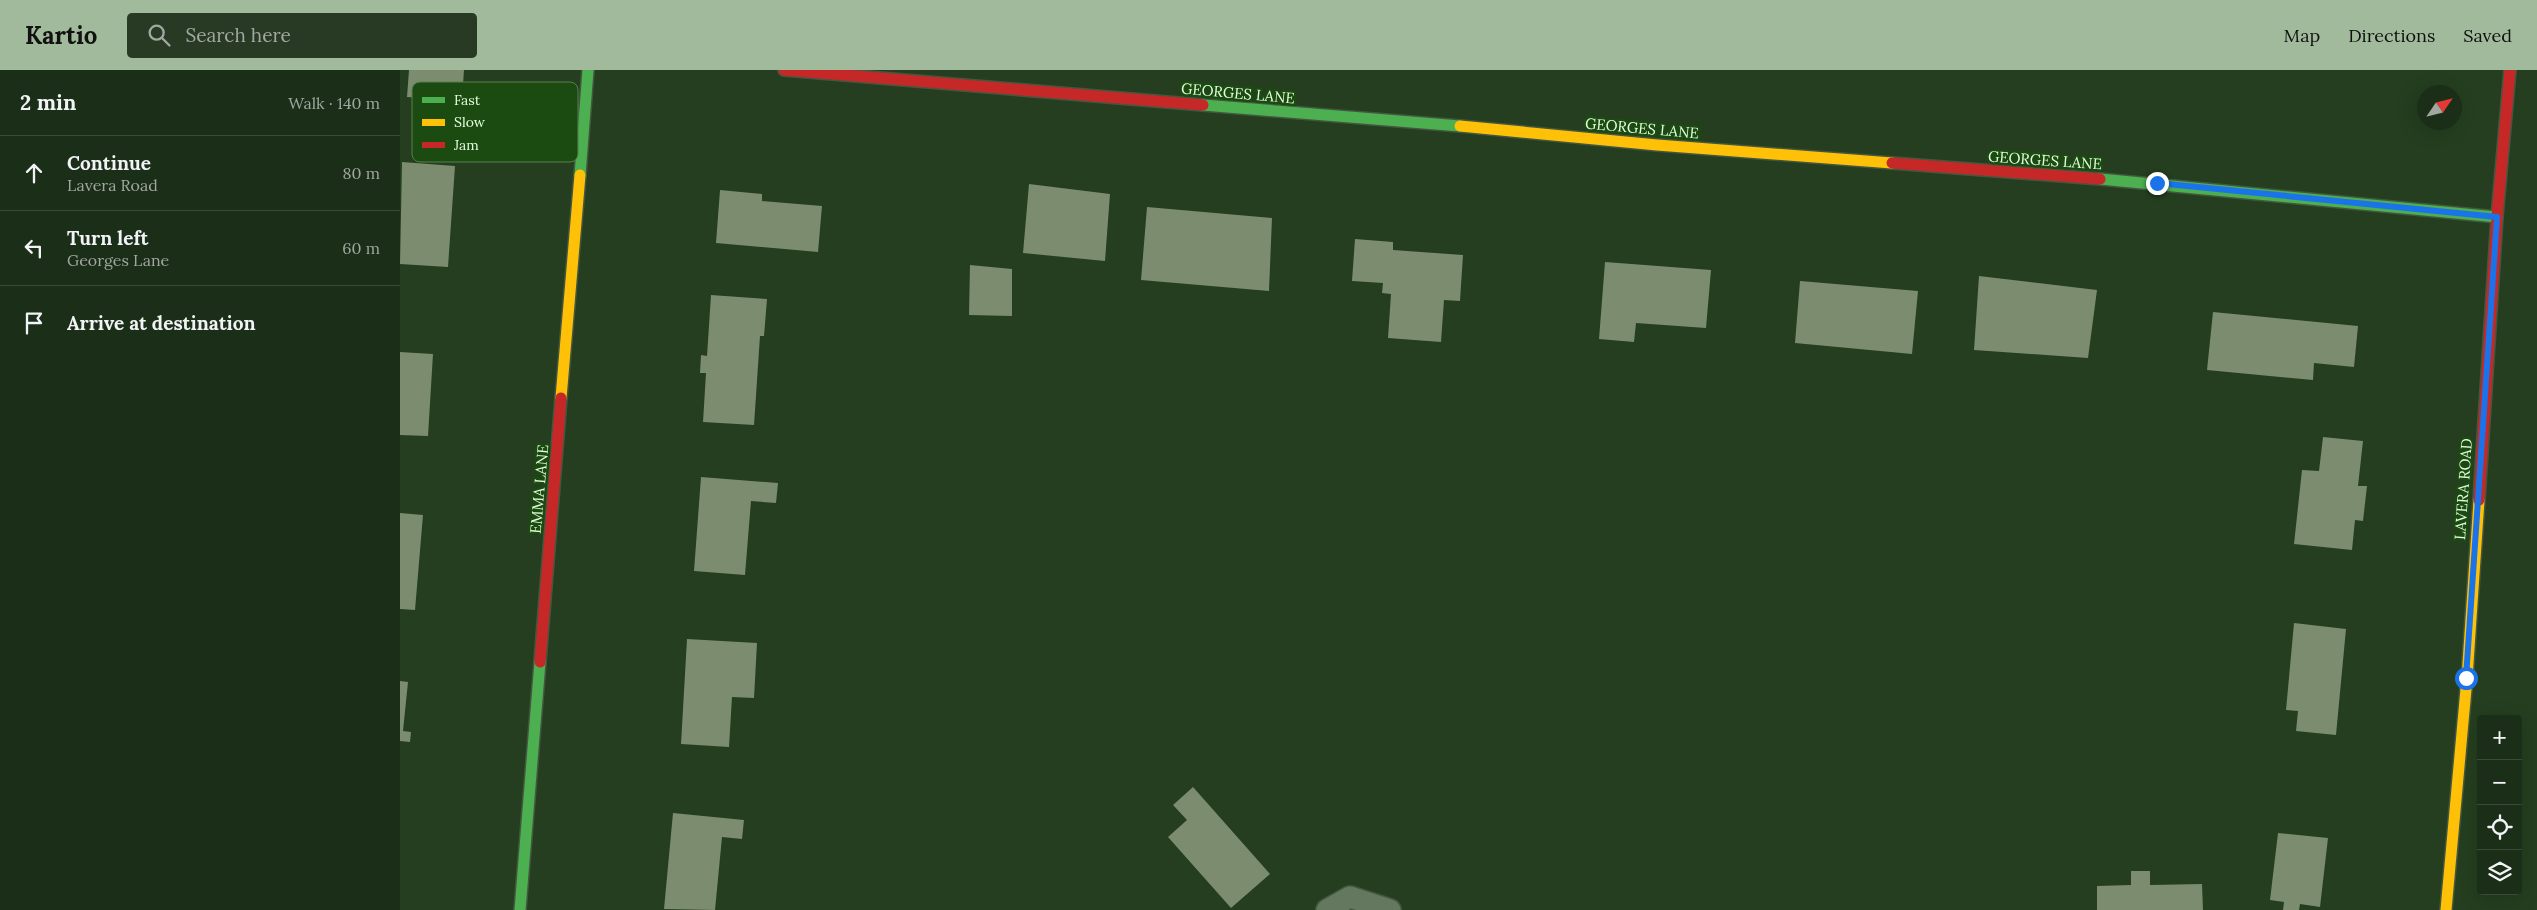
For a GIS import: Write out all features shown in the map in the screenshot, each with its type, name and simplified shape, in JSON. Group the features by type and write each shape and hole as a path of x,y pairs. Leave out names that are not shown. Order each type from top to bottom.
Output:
{"street":[{"name":"EMMA LANE","path":"520,910 588,70"},
{"name":"GEORGES LANE","path":"784,70 1475,127 1667,145 2157,183 2497,217"},
{"name":"LAVERA ROAD","path":"2446,910 2466,678 2497,217 2510,70"}],"lane":[{"path":"1327,910 1350,897 1390,910"}],"building":[{"path":"409,70 464,70 463,82 412,82 412,97 407,97"},
{"path":"402,162 455,166 448,267 400,264"},
{"path":"1029,184 1110,194 1105,261 1023,253"},
{"path":"720,190 762,194 762,201 822,206 818,252 716,243"},
{"path":"1147,207 1272,218 1269,291 1141,280"},
{"path":"1355,239 1393,242 1393,250 1463,255 1460,301 1444,300 1441,342 1388,338 1391,294 1382,293 1383,283 1352,281"},
{"path":"1605,262 1711,270 1706,328 1636,323 1634,342 1599,339"},
{"path":"970,265 1012,269 1012,316 969,315"},
{"path":"1979,276 2097,290 2088,358 1974,350"},
{"path":"1800,281 1918,291 1912,354 1795,343"},
{"path":"711,295 767,299 764,336 760,336 754,425 703,422 706,373 700,373 701,355 707,356"},
{"path":"2213,312 2358,326 2354,367 2314,363 2313,380 2207,370"},
{"path":"400,352 433,354 428,436 400,435"},
{"path":"2323,437 2363,441 2358,486 2367,486 2363,521 2355,520 2352,550 2294,544 2302,470 2319,471"},
{"path":"701,477 778,483 776,503 751,501 745,575 694,571"},
{"path":"400,513 423,515 415,610 400,609"},
{"path":"2294,623 2346,629 2336,735 2296,731 2298,711 2286,710"},
{"path":"687,639 757,643 754,698 732,697 729,747 681,744"},
{"path":"400,681 408,682 403,731 411,732 410,742 400,741"},
{"path":"1193,787 1270,874 1231,908 1168,837 1187,820 1173,805"},
{"path":"673,813 744,820 742,839 722,837 715,910 664,909"},
{"path":"2278,833 2328,838 2320,907 2300,904 2299,910 2283,910 2284,902 2270,900"},
{"path":"2131,871 2150,871 2150,885 2202,884 2203,910 2097,910 2097,886 2131,885"}],"traffic: fast":[{"path":"580,175 588,70"},
{"path":"1203,105 1460,126"},
{"path":"2100,179 2497,217"},
{"path":"520,910 540,662"}],"traffic: slow":[{"path":"1460,126 1657,145 1892,163"},
{"path":"561,398 580,175"},
{"path":"2446,910 2467,678 2479,500"}],"traffic: jam":[{"path":"784,70 1203,105"},
{"path":"2479,500 2497,217 2510,70"},
{"path":"1892,163 2100,179"},
{"path":"540,662 561,398"}],"route":[{"path":"2157,183 2497,217 2466,678"}]}
